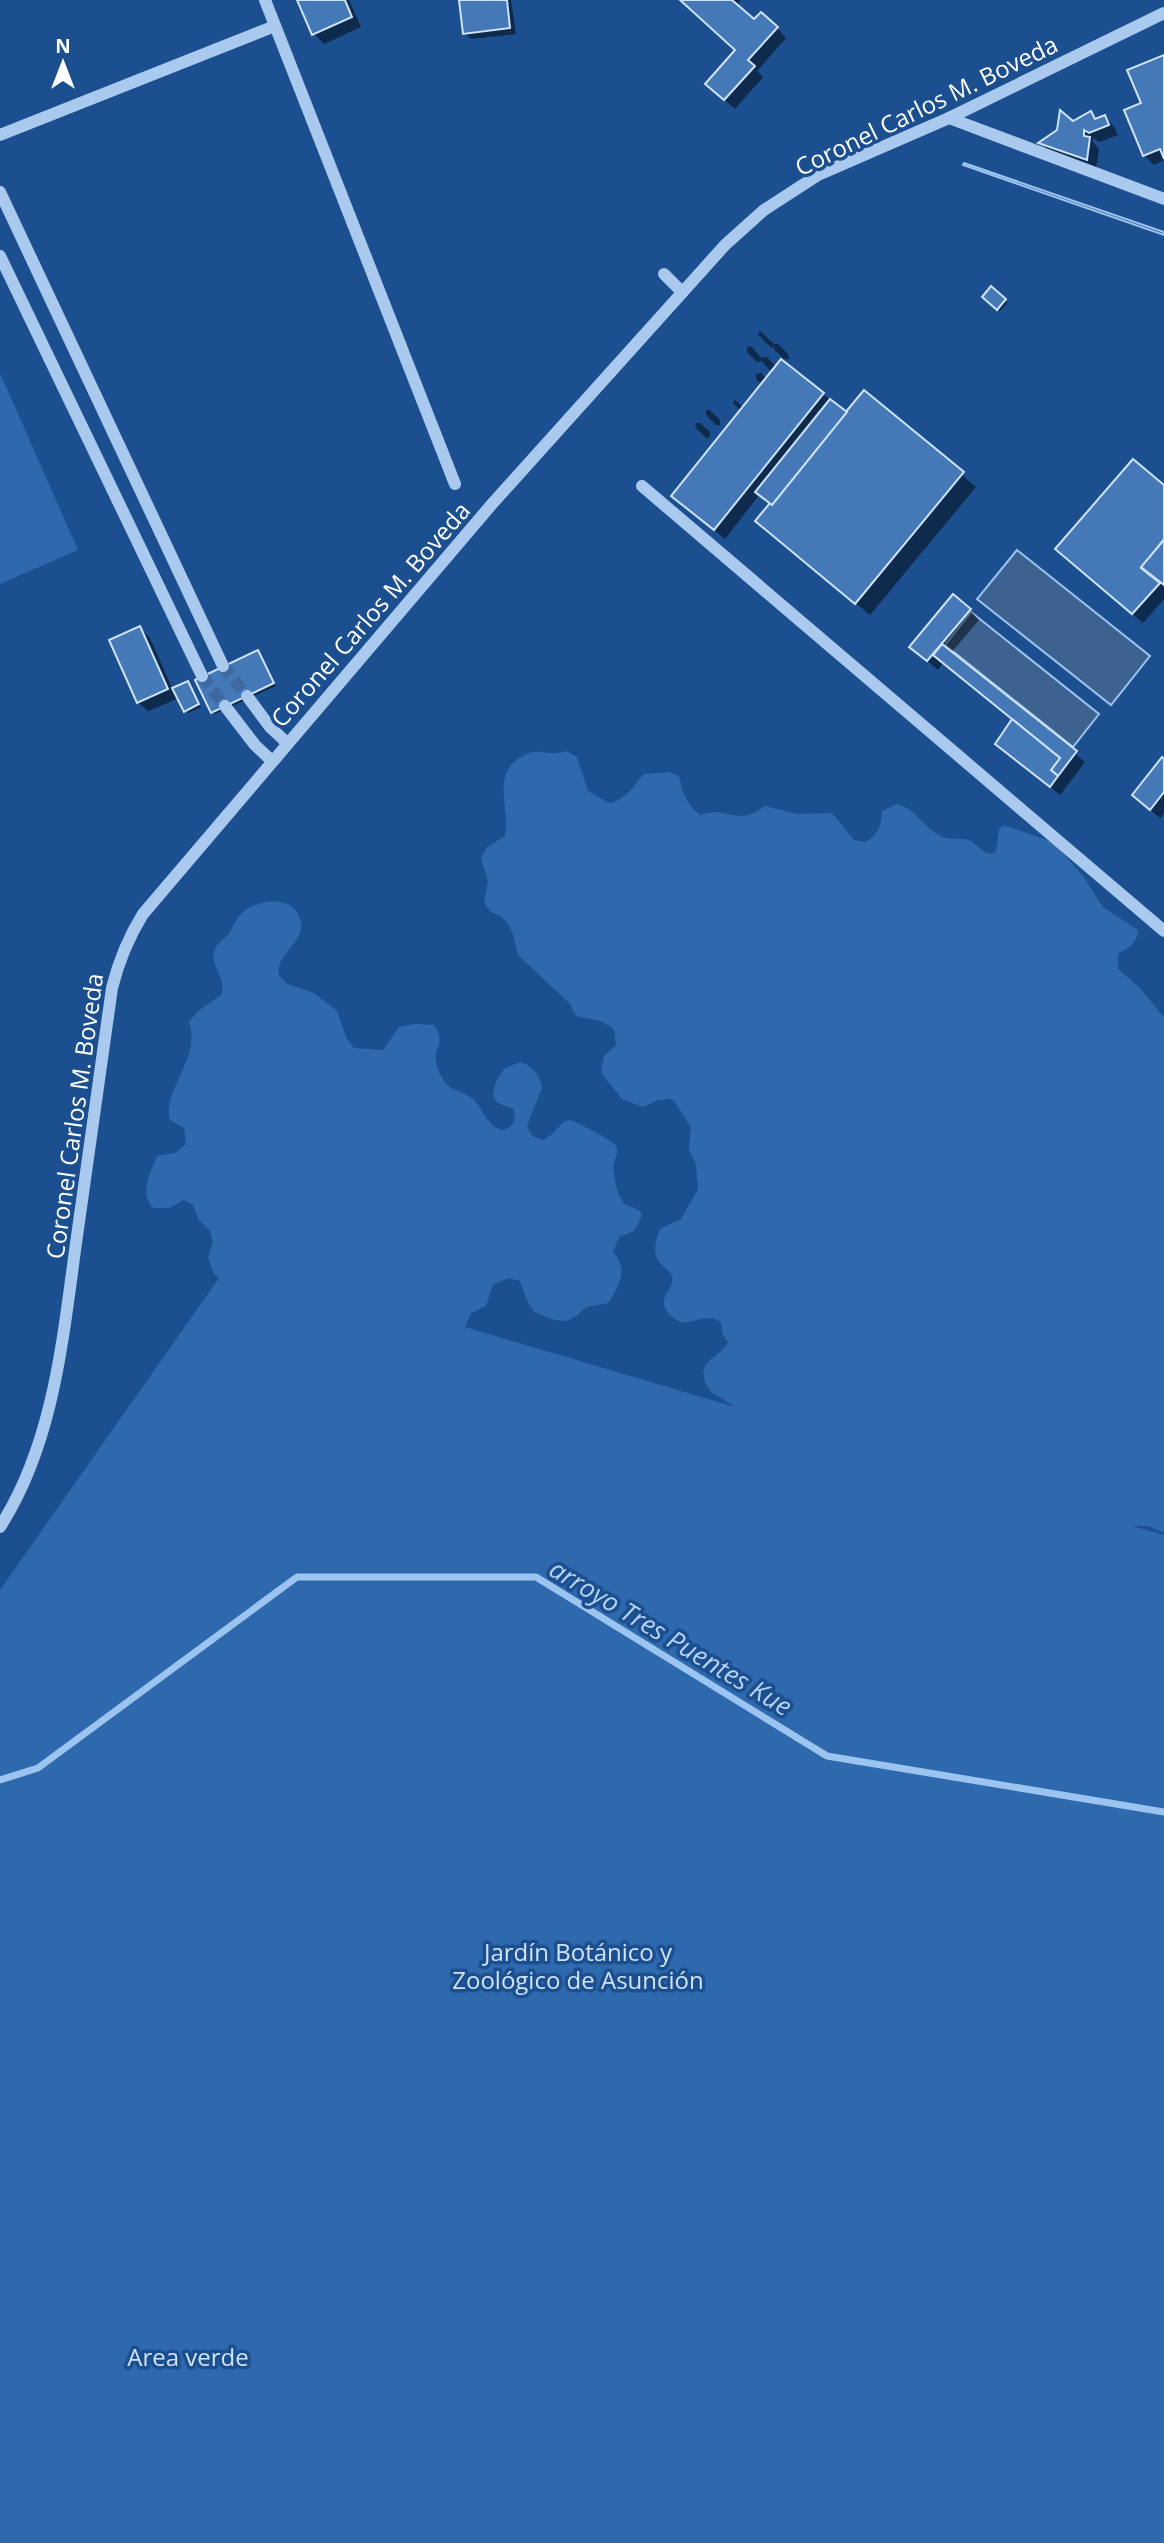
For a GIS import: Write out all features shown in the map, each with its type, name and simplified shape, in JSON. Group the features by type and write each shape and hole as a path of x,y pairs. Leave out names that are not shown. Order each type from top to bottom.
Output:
{"street":[{"path":"265,0 455,484"},
{"name":"Coronel Carlos M. Boveda","path":"0,1527 22,1488 42,1438 50,1406 72,1273 111,989 128,937 144,914 492,504 725,245 764,210 818,175 948,118 1164,13"},
{"path":"0,135 275,26"},
{"path":"948,118 1164,199"},
{"path":"0,192 223,666"},
{"path":"0,256 202,676"},
{"path":"664,274 682,292"},
{"path":"642,486 1164,931"},
{"path":"247,696 287,743"},
{"path":"225,706 255,745 272,761"}],"green space":[{"path":"0,373 78,550 0,584"},
{"name":"Jardín Botánico y Zoológico de Asunción","path":"566,751 577,757 588,791 609,803 625,795 644,774 668,772 679,776 686,798 700,815 718,812 739,816 765,806 798,814 832,813 854,840 866,842 878,829 882,811 897,804 909,810 941,836 968,840 988,853 996,852 999,829 1004,825 1053,842 1083,876 1103,907 1138,930 1134,942 1118,954 1118,969 1139,987 1164,1017 1164,1533 1148,1526 1132,1526 1164,1535 1164,2543 0,2543 0,1590 219,1278 214,1274 208,1258 213,1242 210,1231 199,1220 193,1205 184,1200 169,1208 153,1208 147,1189 149,1175 157,1156 175,1153 186,1144 184,1128 170,1120 169,1109 190,1048 192,1035 189,1022 197,1012 221,995 222,983 214,961 215,949 244,911 260,903 269,902 286,903 293,907 298,914 301,930 281,961 279,975 287,984 314,993 337,1011 347,1039 354,1048 383,1050 399,1027 434,1025 440,1042 436,1062 442,1078 448,1085 473,1099 492,1125 502,1130 513,1123 514,1110 499,1103 493,1095 504,1069 520,1062 535,1072 542,1088 527,1126 532,1136 543,1140 569,1120 616,1146 614,1177 617,1190 622,1201 640,1211 642,1216 634,1231 619,1237 613,1252 621,1264 621,1278 608,1303 587,1307 566,1321 554,1320 534,1312 520,1281 509,1278 493,1285 486,1306 471,1313 465,1327 735,1407 711,1392 703,1374 708,1362 728,1342 722,1333 721,1323 709,1318 683,1322 671,1316 666,1310 664,1300 671,1286 672,1276 657,1259 656,1254 655,1245 660,1229 681,1219 698,1189 696,1165 689,1150 691,1128 674,1101 658,1100 643,1107 622,1099 601,1073 604,1056 616,1045 614,1029 600,1021 576,1016 570,1004 518,955 508,924 501,916 491,912 484,903 488,880 481,859 486,848 505,836 506,775 519,758 528,753"}],"shaded area":[{"path":"964,163 1164,232 1164,235 963,165"},
{"path":"1017,550 1150,656 1111,705 977,599"},
{"path":"971,612 1099,714 1073,747 945,645"}],"building":[{"path":"297,0 345,0 352,17 312,35"},
{"path":"459,0 507,0 510,28 463,34"},
{"path":"680,0 732,0 754,19 761,12 778,27 748,60 755,66 724,100 705,84 735,50"},
{"path":"1164,55 1164,159 1160,149 1143,156 1124,110 1141,103 1127,70"},
{"path":"1060,110 1073,121 1091,111 1095,119 1105,115 1109,125 1089,133 1084,130 1084,136 1090,137 1087,160 1038,143 1057,130"},
{"path":"991,286 1006,299 997,310 982,297"},
{"path":"781,359 824,393 714,530 671,496"},
{"path":"864,390 964,472 855,604 755,521"},
{"path":"830,399 847,412 772,505 755,492"},
{"path":"1133,459 1164,485 1164,539 1141,568 1160,583 1132,614 1055,549"},
{"path":"1164,540 1164,585 1141,567"},
{"path":"953,594 971,609 927,661 909,647"},
{"path":"140,626 168,689 137,703 109,640"},
{"path":"942,644 1077,751 1058,776 1051,770 1060,758 933,655"},
{"path":"258,650 274,683 211,713 195,680"},
{"path":"188,681 199,704 184,712 172,688"},
{"path":"1012,719 1060,758 1051,770 1058,776 1050,787 995,744"},
{"path":"1162,757 1164,792 1150,810 1132,795"}],"waterway":[{"name":"arroyo Tres Puentes Kue","path":"0,1780 38,1768 297,1577 536,1577 827,1756 1164,1812"}],"tunnel":[{"path":"223,666 247,696"},
{"path":"202,676 225,706"}],"park label":[{"name":"Area verde","path":"188,2356"}]}
